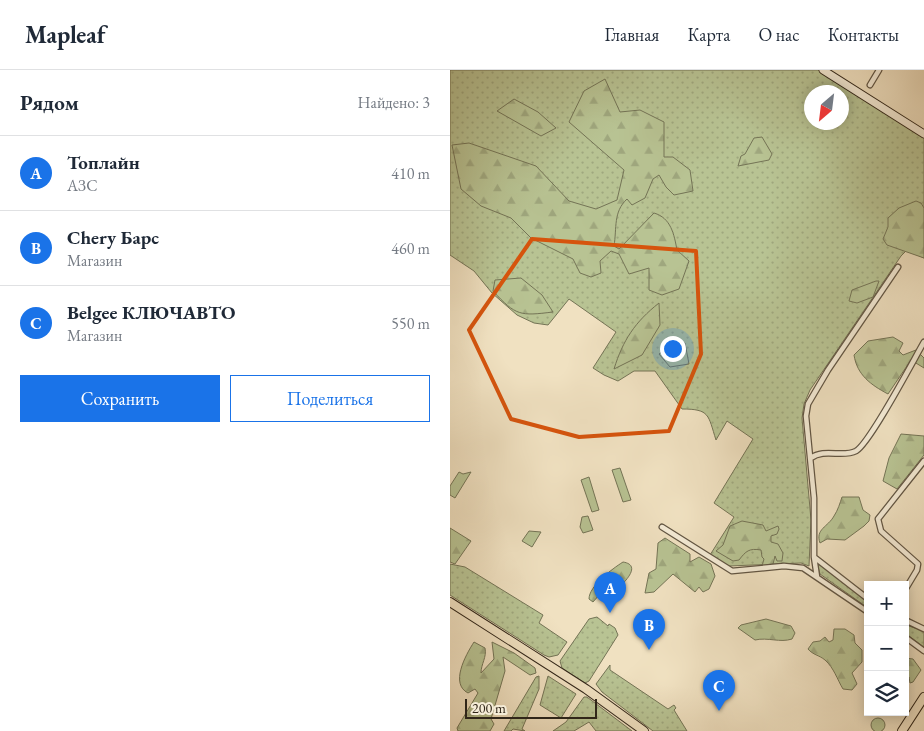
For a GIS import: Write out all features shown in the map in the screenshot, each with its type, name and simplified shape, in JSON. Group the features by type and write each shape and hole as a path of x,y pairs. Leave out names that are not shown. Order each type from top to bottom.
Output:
{"main road":[{"path":"450,602 586,689 644,731"},
{"path":"450,607 584,692 637,731"},
{"path":"902,731 924,697"}],"street":[{"path":"823,70 924,134"},
{"path":"870,85 879,70"},
{"path":"817,577 814,557 811,458 806,416 810,398 898,267"},
{"path":"811,458 822,453 854,452 859,449 871,433 924,342"},
{"path":"909,583 918,566 915,560 887,538 878,525 881,514 899,495 924,461"},
{"path":"662,527 732,571 795,566 817,577 864,609"},
{"path":"814,557 864,596"},
{"path":"909,622 924,629"},
{"path":"909,640 924,651"}],"highlighted area":[{"path":"532,239 696,251 701,354 669,431 579,437 511,419 469,330"}],"green space":[{"path":"450,70 821,70 844,85 804,85 804,130 849,130 849,88 924,137 924,258 907,250 901,256 810,390 804,404 802,418 811,520 809,566 801,563 729,566 710,555 734,517 714,503 753,439 727,421 716,440 706,415 698,410 682,409 655,371 634,371 618,381 593,368 616,332 569,299 548,325 534,323 517,315 492,293 474,271 450,255"},
{"path":"605,79 620,112 640,110 664,122 664,157 673,157 690,170 693,191 674,195 666,187 659,175 653,179 645,198 632,205 627,199 619,209 616,221 614,246 619,249 654,213 660,215 671,227 677,250 689,261 679,289 662,295 649,290 649,268 629,274 619,254 611,251 600,261 601,273 591,277 580,273 573,259 531,238 511,218 481,206 461,189 452,145 469,143 536,166 569,201 596,209 617,200 624,170 569,122 584,91"},
{"path":"514,99 538,112 556,128 541,136 497,111"},
{"path":"762,137 772,154 769,160 738,166 741,156 745,154 754,138"},
{"path":"916,201 921,203 924,208 924,258 887,245 883,239 888,227 888,218 899,208"},
{"path":"521,278 542,295 553,312 526,314 513,310 493,291 495,280"},
{"path":"879,281 873,297 857,303 849,301 852,290"},
{"path":"659,303 660,325 642,355 614,369 621,349 631,332 643,317"},
{"path":"893,337 903,343 899,351 903,355 916,350 924,358 924,368 911,360 888,394 866,379 858,368 854,355 868,341"},
{"path":"685,343 689,364 670,367 659,354 672,344"},
{"path":"901,434 924,436 924,455 897,489 883,481 889,458"},
{"path":"620,468 631,500 623,502 612,470"},
{"path":"459,472 463,474 471,472 455,498 450,495 450,486"},
{"path":"589,477 599,510 592,512 581,480"},
{"path":"842,497 859,497 863,510 870,515 869,521 845,540 827,539 820,543 819,534 834,516"},
{"path":"588,516 593,530 583,533 580,527 582,517"},
{"path":"742,521 763,525 766,531 778,526 777,534 771,536 771,542 778,544 783,553 782,561 777,561 775,556 773,564 762,566 764,559 761,550 753,549 744,554 739,560 733,561 716,551 723,545 730,526"},
{"path":"450,528 471,541 455,564 450,562"},
{"path":"529,531 541,532 532,547 522,541"},
{"path":"665,538 690,554 690,562 699,557 711,564 715,576 709,589 703,592 699,587 695,592 673,574 654,592 645,593 649,573 656,569 658,543"},
{"path":"623,562 629,564 632,570 610,598 608,600 600,594 593,602 589,599 597,583"},
{"path":"817,563 864,598 864,605 820,574"},
{"path":"450,564 465,567 543,615 539,623 567,642 558,655 549,657 544,655 450,595"},
{"path":"597,617 608,626 609,624 615,628 618,635 589,681 585,683 562,668 560,661 589,619"},
{"path":"766,619 791,626 795,633 792,639 755,640 738,628 741,625"},
{"path":"909,626 924,631 924,647 909,636"},
{"path":"834,629 845,629 854,635 855,643 862,650 862,662 852,673 857,684 852,690 843,689 828,663 808,649 813,642 820,641 825,637 829,642 833,640"},
{"path":"474,642 485,648 481,673 494,659 492,642 514,653 535,668 536,673 530,675 503,657 505,671 491,719 494,724 490,731 458,731 457,728 478,693 475,689 468,693 460,683 463,662"},
{"path":"909,658 913,659 921,670 913,682 910,683"},
{"path":"610,665 610,670 668,709 674,705 676,708 674,710 687,731 653,731 602,692 596,684"},
{"path":"539,676 539,689 522,729 525,731 513,729 511,731 504,731 536,677"},
{"path":"548,676 576,694 561,718 540,705"},
{"path":"584,697 587,697 632,731 596,731 589,722 574,731 553,731 566,722"},
{"path":"875,718 881,718 885,725 881,732 875,732 871,728 871,722"}],"place":[{"name":"Топлайн","path":"610,613"},
{"name":"Chery Барс","path":"649,650"},
{"name":"Belgee КЛЮЧАВТО","path":"719,711"}]}
